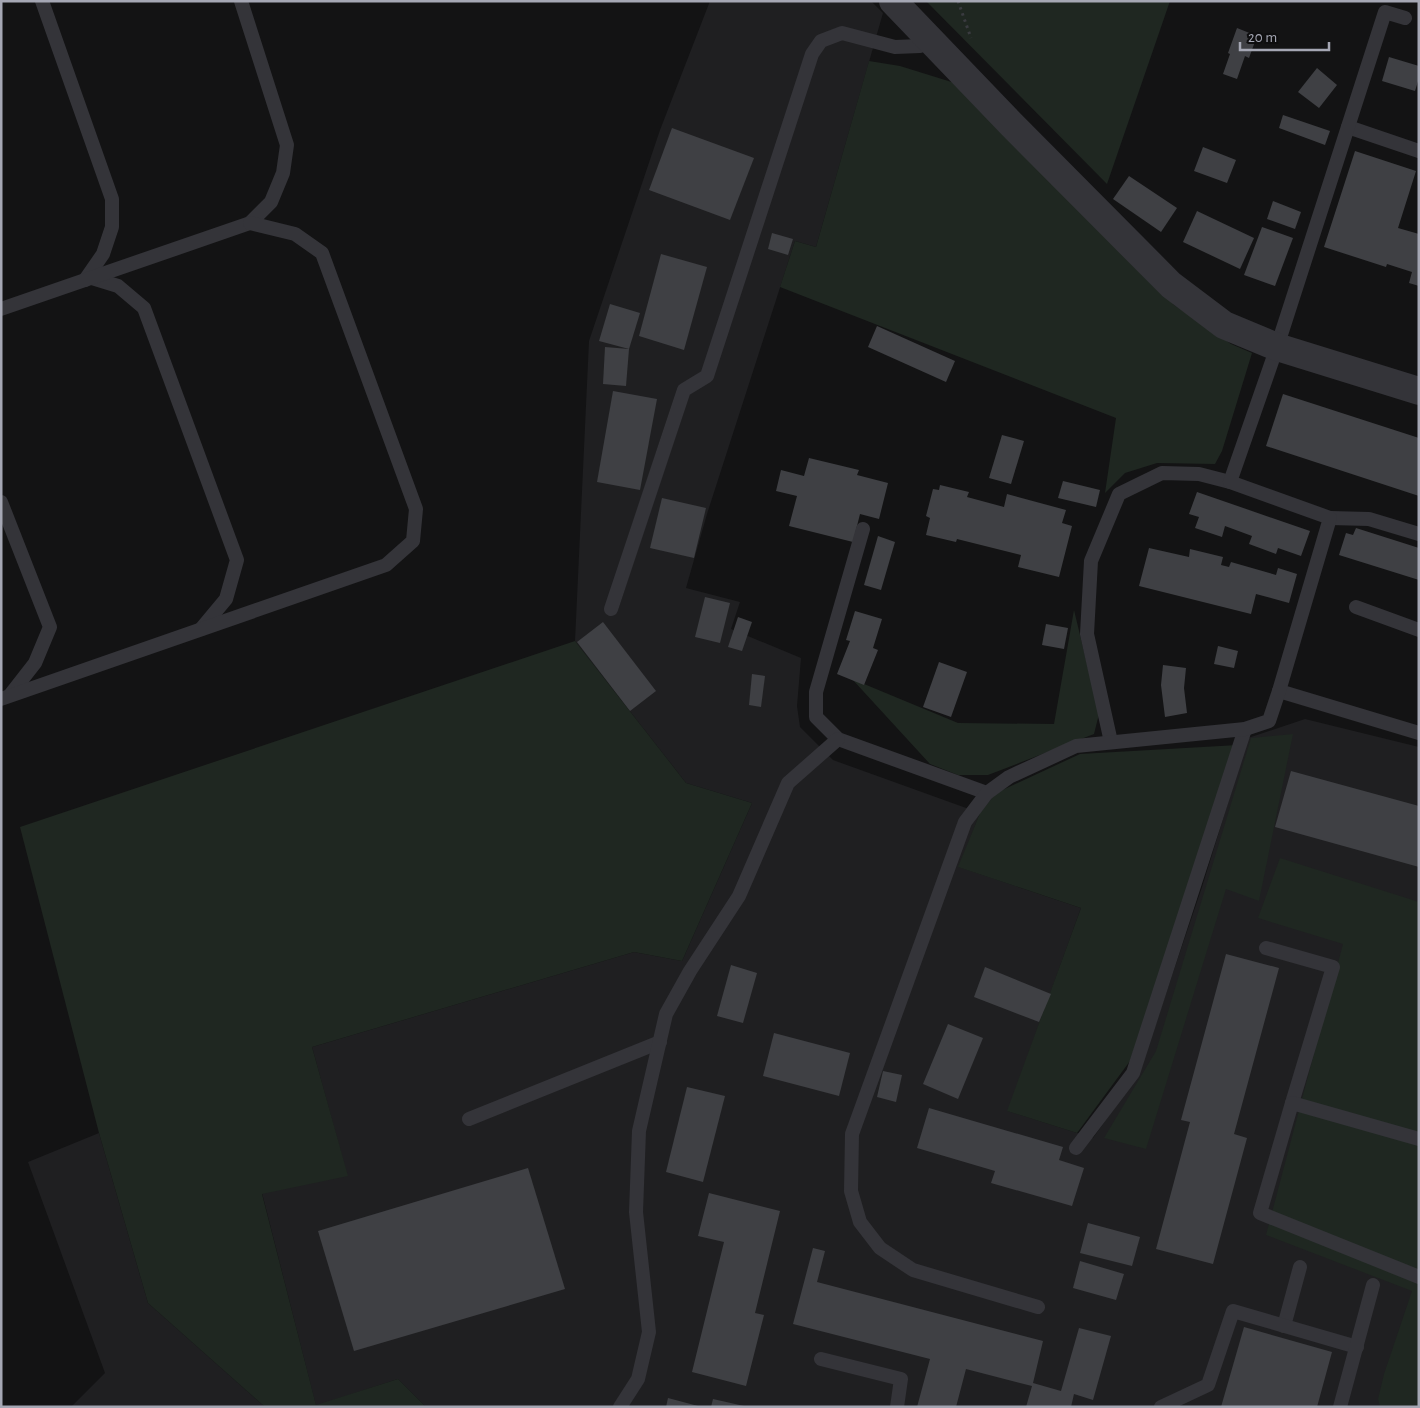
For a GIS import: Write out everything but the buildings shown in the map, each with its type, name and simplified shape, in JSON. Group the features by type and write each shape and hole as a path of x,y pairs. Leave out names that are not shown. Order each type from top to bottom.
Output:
{"street":[{"path":"892,1 1171,285 1224,325 1277,347 1419,391"}],"lane":[{"path":"42,1 112,199 112,228 103,254 89,279"},
{"path":"1,309 250,222 271,202 283,173 287,145 240,1"},
{"path":"1230,482 1277,347 1385,12 1405,18"},
{"path":"611,609 684,390 707,376 812,54 821,41 842,32 895,47 920,46 930,40"},
{"path":"1348,127 1419,151"},
{"path":"5,697 386,565 413,542 416,509 322,253 295,234 250,222"},
{"path":"89,279 118,286 144,308 237,560 226,599 200,630"},
{"path":"1111,742 1087,634 1091,561 1119,494 1162,472 1199,474 1230,482 1330,518 1369,519 1419,534"},
{"path":"1,502 50,627 35,663 5,697"},
{"path":"1038,1307 913,1270 880,1248 860,1222 852,1190 852,1134 965,822 987,793 1009,777 1076,746 1245,729 1269,721 1280,691 1330,518"},
{"path":"863,529 816,692 816,717 838,739 987,793"},
{"path":"1356,607 1419,630"},
{"path":"1280,691 1419,733"},
{"path":"1076,1148 1133,1073 1245,729"},
{"path":"620,1407 638,1379 649,1332 636,1212 639,1131 666,1014 690,971 739,896 788,783 838,739"},
{"path":"1266,948 1333,967 1260,1213 1419,1278"},
{"path":"469,1119 660,1042"},
{"path":"1292,1103 1419,1139"},
{"path":"1284,1326 1300,1267"},
{"path":"1340,1407 1373,1285"},
{"path":"1161,1407 1208,1385 1234,1311 1356,1347"},
{"path":"821,1359 901,1379 896,1407"}],"shaded area":[{"path":"710,1 871,1 883,13 816,247 795,241 707,514 686,588 740,602 731,629 801,658 797,706 800,727 833,760 980,813 959,867 1081,908 1008,1111 1093,1138 1139,1073 1202,887 1248,738 1305,719 1419,747 1419,1407 426,1407 398,1379 316,1406 262,1193 347,1175 312,1047 634,952 682,961 752,803 686,783 575,641 589,341 660,130"},
{"path":"926,1 1170,1 1107,184"},
{"path":"869,61 900,66 958,84 1174,305 1231,344 1252,353 1222,451 1215,464 1157,463 1125,473 1105,493 1116,418 780,287 795,241 816,247"},
{"path":"1074,610 1099,714 1094,734 988,775 958,775 930,764 852,679 958,723 1054,724"},
{"path":"575,641 686,783 752,803 682,961 634,952 312,1047 348,1176 262,1194 316,1405 398,1379 426,1407 265,1407 148,1303 99,1133 20,827"},
{"path":"1293,734 1259,901 1226,889 1146,1149 1104,1138 1156,1051 1251,738"},
{"path":"1238,745 1130,1061 1077,1133 1007,1111 1081,908 958,867 980,813 996,793 1080,754"},
{"path":"1280,858 1419,902 1419,1407 1380,1407 1378,1399 1384,1374 1412,1291 1266,1235 1343,944 1258,918"},
{"path":"99,1133 148,1303 265,1407 71,1407 105,1373 28,1162"}]}
